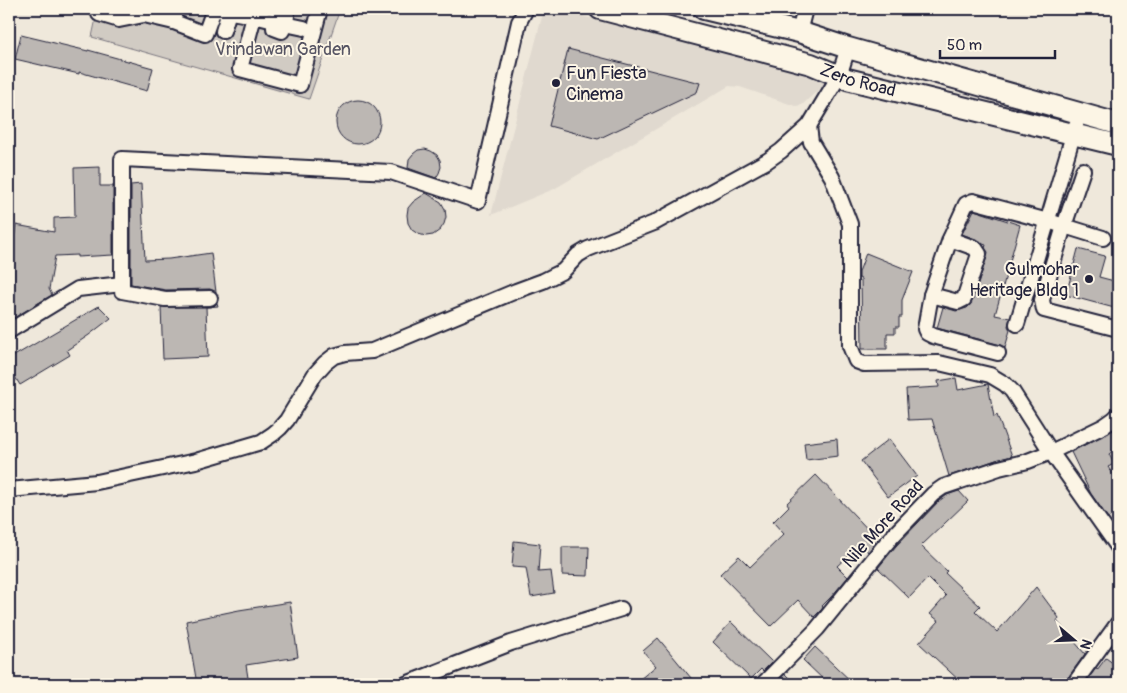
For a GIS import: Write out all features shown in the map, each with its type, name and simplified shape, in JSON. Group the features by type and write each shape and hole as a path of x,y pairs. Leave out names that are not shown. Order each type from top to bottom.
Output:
{"street":[{"path":"99,14 119,20 139,13 174,15 205,34 214,9 229,12 255,12 279,23 304,28"},
{"path":"255,12 240,69 300,85 320,9"},
{"path":"210,298 165,299 122,291 122,159 391,172 478,201 518,15 526,9"},
{"name":"Zero Road","path":"600,9 658,16 811,64 847,79 1118,145"},
{"name":"Zero Road","path":"704,9 799,32 848,48 1118,124"},
{"path":"799,32 805,9"},
{"path":"223,31 229,12"},
{"path":"9,490 97,482 196,462 261,442 273,434 287,420 315,374 334,356 345,353 372,351 554,276 563,271 578,255 588,249 654,223 781,151 809,126 839,76 848,48"},
{"path":"1017,324 1079,113"},
{"path":"809,126 811,142 832,177 850,224 850,346 856,361 864,364 939,363 990,374 1005,384 1012,391 1051,452 1118,547"},
{"path":"1083,170 1042,300 1044,310 1118,329"},
{"path":"998,353 933,336 927,333 925,329 932,295 950,239 966,204 973,201 1103,238"},
{"path":"932,295 958,302 964,299 979,254 976,248 950,239"},
{"path":"9,331 78,289 122,284"},
{"name":"Nile More Road","path":"763,684 817,629 890,540 933,494 943,486 1028,461 1051,452 1104,426 1118,415"},
{"path":"406,684 512,643 621,609"},
{"path":"1074,684 1118,623"}],"shaded area":[{"path":"544,9 555,9 829,80 802,105 795,106 740,87 729,86 554,189 491,215"}],"green space":[{"name":"Vrindawan Garden","path":"98,9 340,9 309,99 92,37"}],"building":[{"path":"21,35 88,50 153,68 147,91 79,72 79,74 15,59"},
{"path":"568,49 700,83 697,92 598,139 549,126"},
{"path":"354,100 362,100 374,106 380,122 374,138 362,144 354,144 342,138 336,126 336,118 342,106"},
{"path":"425,149 437,155 440,160 441,167 436,178 408,168 409,159 413,154 418,150"},
{"path":"100,167 100,186 113,186 113,255 55,256 49,289 52,295 9,321 9,253 12,253 16,225 54,232 54,218 75,217 74,168"},
{"path":"141,184 145,260 169,259 211,253 216,292 210,289 166,290 131,284 131,185"},
{"path":"426,193 441,202 445,209 446,217 440,230 433,235 426,236 412,230 408,223 407,215 408,208 413,202"},
{"path":"974,210 1020,225 995,315 1010,318 1008,326 1010,330 1005,348 937,328 943,307 956,311 967,308 971,304 987,257 986,245 962,234"},
{"name":"Gulmohar Heritage Bldg 1","path":"1078,249 1105,256 1099,277 1118,282 1118,309 1066,295"},
{"path":"866,253 913,272 902,300 902,317 899,317 899,327 895,327 895,333 887,333 887,349 862,349 861,279 859,278 859,272"},
{"path":"99,306 111,318 67,350 70,355 20,385 15,377 9,381 9,359"},
{"path":"161,307 206,307 208,357 163,359"},
{"path":"956,378 958,390 988,384 994,417 997,415 1012,456 949,476 932,419 908,420 906,389 939,387 938,381"},
{"path":"1113,430 1118,438 1118,447 1109,454 1114,464 1108,467 1118,481 1118,511 1108,518 1091,494 1071,452"},
{"path":"837,439 838,456 806,460 804,443"},
{"path":"889,439 917,476 888,497 861,461"},
{"path":"816,475 878,540 868,552 861,544 837,566 848,577 814,617 798,600 771,626 720,574 739,556 750,567 784,534 773,522 789,506 787,503"},
{"path":"959,491 968,501 921,546 947,571 945,573 980,606 975,611 997,632 1036,587 1059,618 1057,621 1085,654 1065,684 963,684 919,643 939,621 930,614 946,596 928,578 909,598 878,568 896,546 939,501 947,495"},
{"path":"514,541 540,544 538,572 551,571 554,593 531,597 526,568 512,567"},
{"path":"562,547 589,547 588,576 562,575"},
{"path":"290,602 298,657 246,665 249,684 197,684 186,621"},
{"path":"731,622 772,662 751,679 713,642"},
{"path":"658,638 696,684 634,684 656,666 643,651"},
{"path":"815,647 854,684 828,684 803,660"},
{"path":"1106,658 1118,667 1118,684 1088,684 1090,680 1088,679"},
{"path":"785,674 795,684 775,684"}],"place":[{"name":"Fun Fiesta Cinema","path":"556,83"},
{"name":"Gulmohar Heritage Bldg 1","path":"1089,279"}]}
